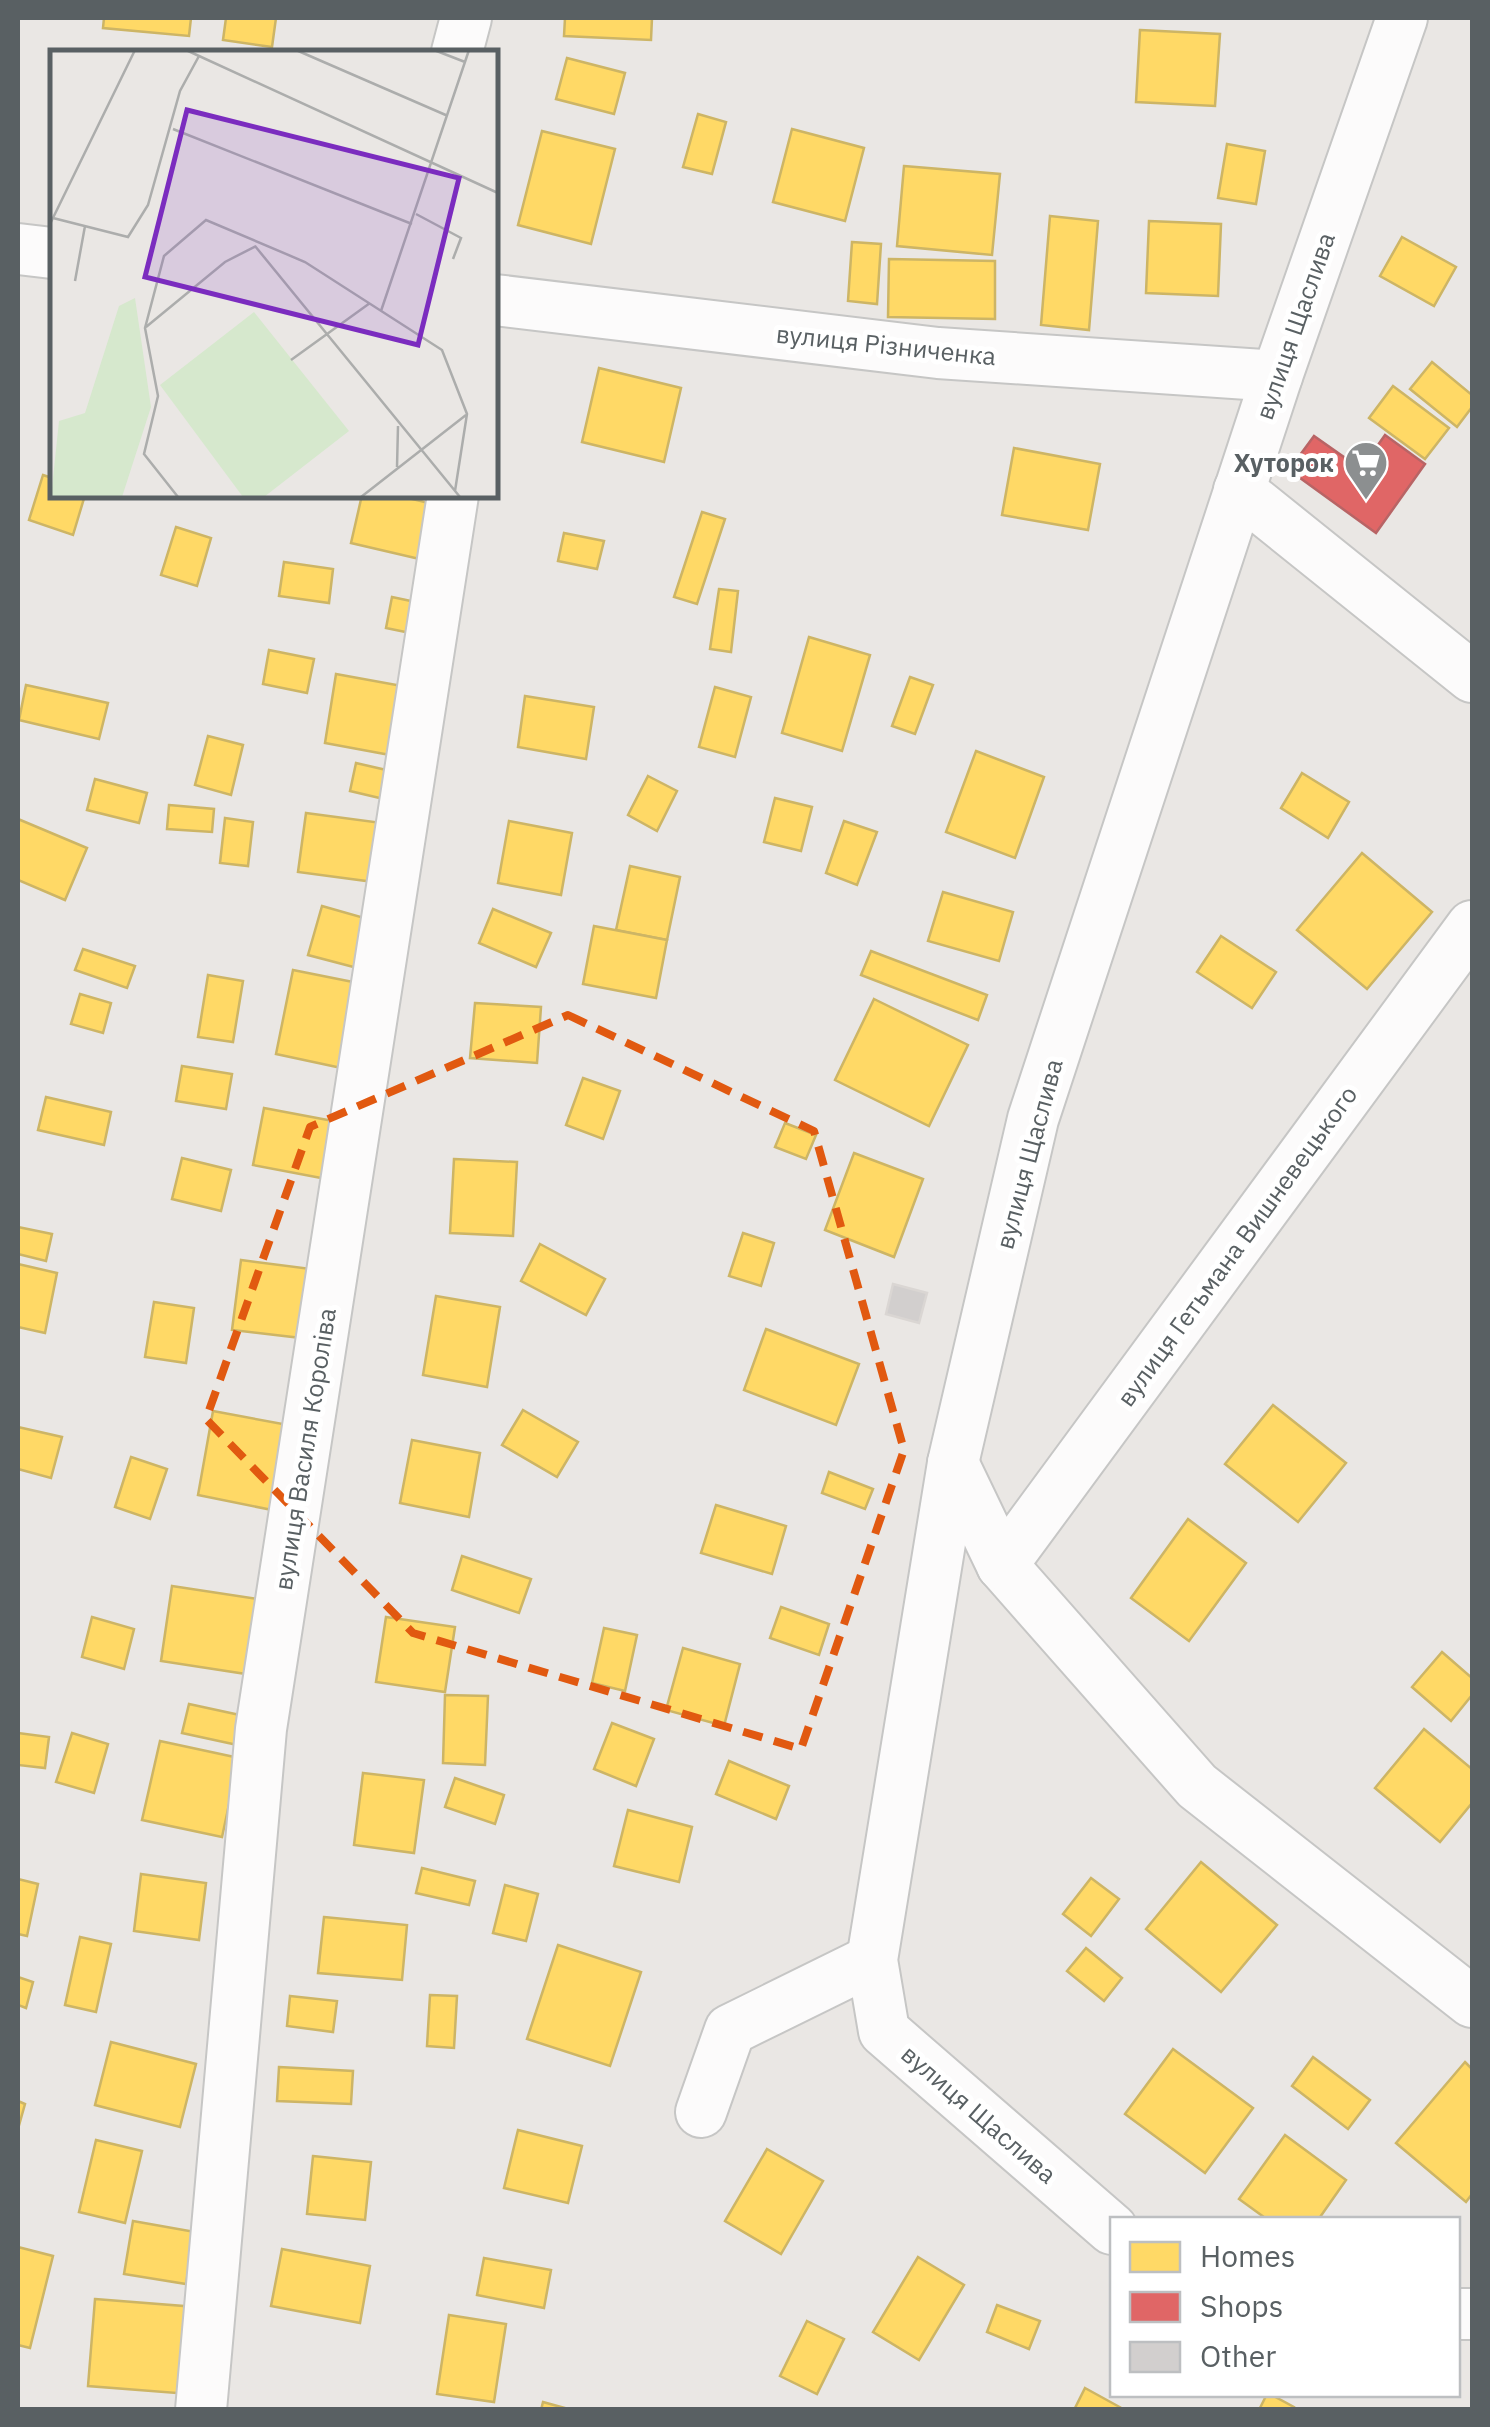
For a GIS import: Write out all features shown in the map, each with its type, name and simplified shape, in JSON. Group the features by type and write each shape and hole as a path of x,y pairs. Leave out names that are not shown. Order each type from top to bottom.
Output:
{"street":[{"path":"458,50 466,18"},
{"name":"вулиця Щаслива","path":"1110,2228 884,2031 872,1960 953,1463 1033,1120 1277,376 1402,18"},
{"path":"18,249 50,253"},
{"name":"вулиця Різниченка","path":"498,300 938,353 1277,376"},
{"path":"1240,490 1472,677"},
{"name":"вулиця Василя Короліва","path":"201,2410 261,1728 454,498"},
{"name":"вулиця Гетьмана Вишневецького","path":"1002,1565 1472,926"},
{"path":"953,1463 1002,1565 1197,1786 1472,2002"},
{"path":"701,2112 730,2030 872,1960"}],"highlighted area":[{"path":"568,1015 814,1131 904,1450 801,1749 413,1633 206,1419 310,1127"}],"building: Homes":[{"path":"104,18 191,18 189,36 103,28"},
{"path":"226,18 276,18 272,47 223,40"},
{"path":"565,18 652,18 651,40 564,36"},
{"path":"1140,30 1220,34 1215,106 1136,102"},
{"path":"567,58 625,73 614,114 556,99"},
{"path":"698,114 726,122 712,174 683,167"},
{"path":"792,129 864,148 845,221 773,202"},
{"path":"542,131 615,149 591,244 518,225"},
{"path":"1227,144 1265,151 1256,204 1218,198"},
{"path":"904,166 1000,174 992,255 897,246"},
{"path":"1050,216 1098,221 1089,330 1041,325"},
{"path":"1149,221 1221,224 1218,296 1146,293"},
{"path":"1402,237 1456,267 1434,306 1380,276"},
{"path":"852,242 881,244 877,304 848,301"},
{"path":"889,259 995,261 995,319 888,317"},
{"path":"1432,362 1472,395 1472,407 1457,427 1410,389"},
{"path":"599,368 681,388 664,462 582,442"},
{"path":"1393,386 1449,428 1425,459 1369,418"},
{"path":"1014,448 1100,464 1088,530 1002,515"},
{"path":"43,475 50,477 50,498 84,498 73,535 29,520"},
{"path":"361,498 408,498 441,506 428,561 351,543"},
{"path":"702,512 725,519 697,604 674,597"},
{"path":"176,527 211,538 197,586 161,575"},
{"path":"564,533 604,541 597,569 558,561"},
{"path":"284,562 333,569 329,603 279,596"},
{"path":"719,589 738,591 731,652 710,649"},
{"path":"392,597 425,604 420,635 386,628"},
{"path":"809,637 870,655 842,751 782,733"},
{"path":"269,650 314,659 307,693 263,684"},
{"path":"336,674 402,686 390,755 325,743"},
{"path":"910,677 933,685 915,734 892,726"},
{"path":"26,685 108,703 99,739 19,720"},
{"path":"715,687 751,697 735,757 699,747"},
{"path":"525,696 594,707 586,759 518,747"},
{"path":"208,736 243,745 231,795 195,785"},
{"path":"976,751 1044,777 1015,858 946,832"},
{"path":"356,763 395,772 388,800 350,791"},
{"path":"1302,773 1349,802 1328,838 1281,808"},
{"path":"648,776 677,791 657,831 628,815"},
{"path":"95,779 147,793 139,823 87,810"},
{"path":"775,798 812,807 801,851 764,842"},
{"path":"169,805 214,809 212,832 167,829"},
{"path":"306,813 382,823 374,882 298,872"},
{"path":"225,818 253,822 248,866 220,863"},
{"path":"18,819 87,848 65,900 18,880"},
{"path":"509,821 572,833 561,895 498,883"},
{"path":"844,821 877,832 857,885 826,873"},
{"path":"1362,853 1432,912 1367,989 1297,930"},
{"path":"630,866 680,877 667,940 616,930"},
{"path":"943,892 1013,912 999,961 928,941"},
{"path":"322,906 375,921 361,969 308,955"},
{"path":"493,909 551,933 536,967 479,943"},
{"path":"594,926 667,940 656,998 583,984"},
{"path":"1221,936 1276,972 1252,1008 1197,972"},
{"path":"83,949 135,966 127,988 75,970"},
{"path":"871,951 987,995 978,1020 861,975"},
{"path":"293,970 363,984 346,1069 276,1054"},
{"path":"208,975 243,981 233,1042 198,1037"},
{"path":"80,994 111,1003 103,1033 71,1024"},
{"path":"874,999 968,1045 929,1126 835,1080"},
{"path":"475,1003 541,1007 537,1063 470,1058"},
{"path":"182,1066 232,1074 226,1109 176,1101"},
{"path":"583,1078 620,1091 603,1139 566,1125"},
{"path":"46,1097 111,1112 104,1145 38,1130"},
{"path":"264,1108 349,1124 337,1181 253,1165"},
{"path":"785,1123 816,1135 806,1159 775,1147"},
{"path":"854,1153 923,1179 894,1257 825,1230"},
{"path":"182,1158 231,1170 221,1211 172,1199"},
{"path":"454,1159 517,1162 513,1236 450,1233"},
{"path":"18,1227 52,1234 46,1261 18,1254"},
{"path":"743,1233 774,1243 761,1286 729,1276"},
{"path":"540,1244 605,1279 586,1315 521,1281"},
{"path":"241,1260 319,1270 310,1339 232,1330"},
{"path":"18,1264 57,1273 45,1333 18,1327"},
{"path":"436,1296 500,1307 487,1387 423,1375"},
{"path":"154,1302 194,1308 186,1363 145,1357"},
{"path":"766,1329 859,1364 836,1425 744,1390"},
{"path":"1273,1405 1346,1463 1298,1522 1225,1464"},
{"path":"523,1410 578,1442 557,1477 502,1445"},
{"path":"213,1411 288,1425 272,1510 198,1495"},
{"path":"18,1427 62,1437 51,1478 18,1469"},
{"path":"412,1440 480,1453 469,1517 400,1503"},
{"path":"131,1457 167,1469 150,1519 115,1507"},
{"path":"829,1472 873,1489 865,1509 822,1493"},
{"path":"716,1505 786,1526 772,1574 701,1553"},
{"path":"1188,1519 1246,1563 1189,1641 1131,1598"},
{"path":"462,1556 531,1579 519,1613 452,1590"},
{"path":"172,1586 258,1599 246,1674 161,1661"},
{"path":"781,1607 829,1624 819,1655 770,1638"},
{"path":"92,1617 134,1629 124,1669 82,1657"},
{"path":"386,1617 455,1627 445,1692 376,1682"},
{"path":"604,1628 637,1635 625,1691 592,1683"},
{"path":"683,1648 740,1664 724,1726 666,1710"},
{"path":"1442,1652 1472,1678 1472,1695 1451,1721 1412,1687"},
{"path":"445,1695 488,1696 485,1765 443,1763"},
{"path":"189,1704 249,1717 242,1746 182,1733"},
{"path":"612,1723 654,1739 636,1786 594,1769"},
{"path":"1424,1729 1472,1769 1472,1803 1440,1842 1375,1788"},
{"path":"18,1733 49,1737 45,1768 18,1765"},
{"path":"72,1733 108,1744 94,1793 56,1782"},
{"path":"160,1741 239,1758 222,1837 142,1820"},
{"path":"729,1761 789,1786 776,1819 716,1794"},
{"path":"363,1773 424,1780 414,1853 354,1845"},
{"path":"455,1778 504,1795 495,1824 445,1807"},
{"path":"628,1810 692,1827 679,1882 614,1866"},
{"path":"1201,1862 1277,1925 1221,1992 1146,1929"},
{"path":"422,1868 475,1881 469,1905 416,1893"},
{"path":"141,1874 206,1883 199,1940 134,1931"},
{"path":"1091,1878 1119,1899 1091,1936 1063,1914"},
{"path":"18,1879 38,1884 27,1936 18,1934"},
{"path":"505,1885 538,1894 526,1941 493,1933"},
{"path":"324,1917 407,1925 402,1980 318,1973"},
{"path":"80,1937 111,1944 96,2012 65,2005"},
{"path":"558,1945 641,1972 610,2066 527,2039"},
{"path":"1086,1948 1122,1978 1104,2001 1067,1971"},
{"path":"18,1977 33,1982 26,2008 18,2005"},
{"path":"430,1995 457,1996 454,2048 427,2046"},
{"path":"290,1996 337,2001 333,2032 287,2026"},
{"path":"111,2042 196,2064 180,2127 95,2105"},
{"path":"1173,2049 1253,2108 1205,2173 1125,2114"},
{"path":"1313,2057 1370,2100 1348,2129 1292,2086"},
{"path":"1465,2062 1472,2069 1472,2194 1466,2202 1396,2143"},
{"path":"279,2067 353,2071 351,2104 277,2101"},
{"path":"18,2101 25,2104 18,2129"},
{"path":"518,2130 582,2146 568,2203 504,2188"},
{"path":"1285,2135 1346,2180 1320,2217 1264,2217 1239,2199"},
{"path":"96,2140 142,2151 125,2223 79,2212"},
{"path":"767,2149 823,2181 781,2254 725,2221"},
{"path":"313,2156 371,2162 365,2220 307,2214"},
{"path":"133,2221 195,2232 186,2284 124,2274"},
{"path":"18,2247 53,2256 30,2348 18,2345"},
{"path":"282,2249 370,2266 360,2323 271,2306"},
{"path":"918,2257 964,2285 919,2360 873,2332"},
{"path":"484,2258 551,2270 544,2308 477,2295"},
{"path":"95,2299 196,2307 189,2394 88,2386"},
{"path":"997,2305 1040,2321 1029,2349 987,2332"},
{"path":"449,2315 506,2324 494,2402 437,2394"},
{"path":"807,2321 844,2339 817,2394 780,2376"},
{"path":"1085,2388 1125,2410 1074,2410"},
{"path":"1266,2397 1276,2397 1294,2407 1293,2410 1259,2410"},
{"path":"543,2402 572,2410 541,2410"}],"building: Shops":[{"name":"Хуторок","path":"1385,435 1425,464 1376,533 1289,470 1314,436 1361,469"}],"building: Other":[{"path":"893,1284 927,1293 919,1323 886,1314"}],"place":[{"name":"Хуторок","path":"1366,501"}]}
